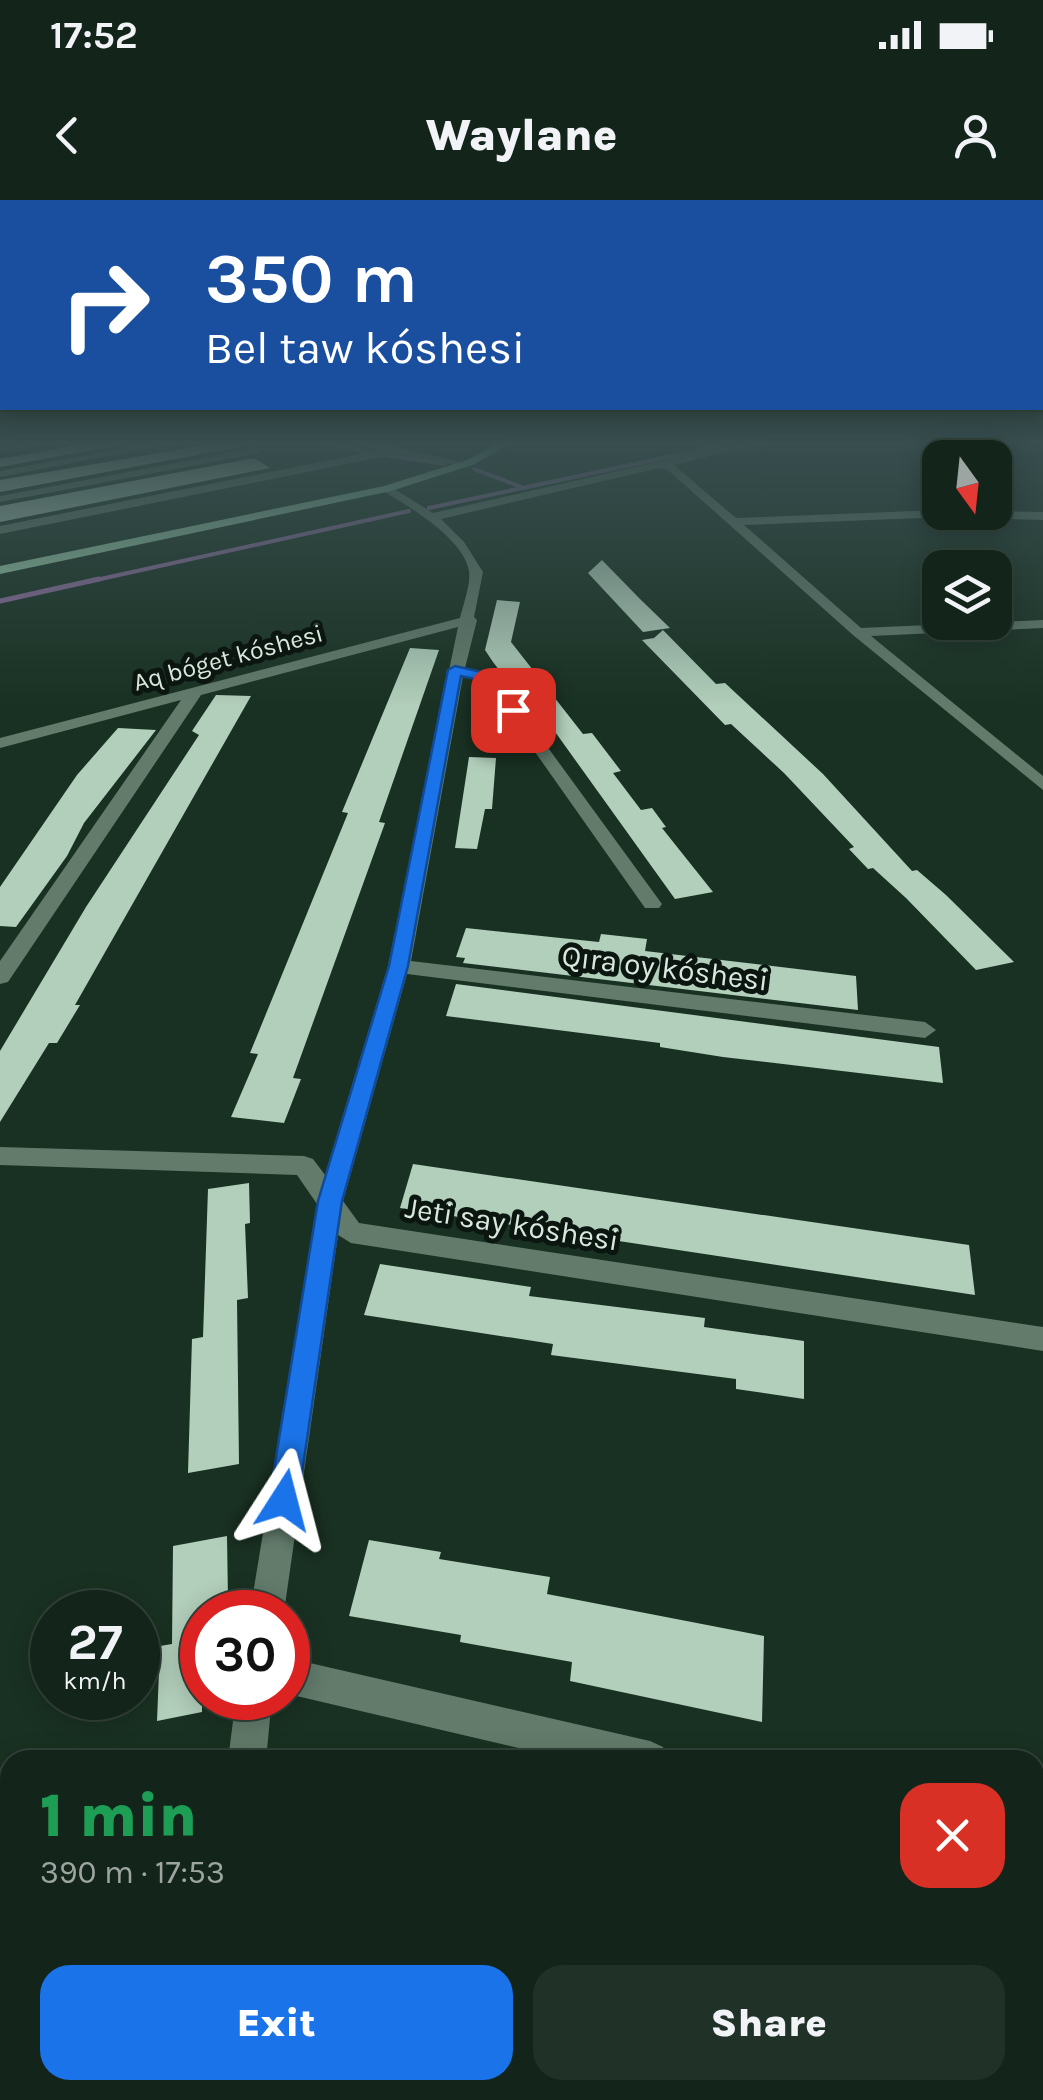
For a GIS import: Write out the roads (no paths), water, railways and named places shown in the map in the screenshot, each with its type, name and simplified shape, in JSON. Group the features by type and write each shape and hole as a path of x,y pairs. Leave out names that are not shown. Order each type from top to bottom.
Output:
{"main road":[{"path":"0,570 193,530"}],"street":[{"path":"269,1590 330,1201 399,966 455,670 470,620 476,572 463,544 447,530"},
{"path":"741,530 1043,785"},
{"name":"Aq bóget kóshesi","path":"0,743 470,620"},
{"path":"858,632 1043,624"},
{"path":"455,670 490,678 652,904"},
{"path":"0,977 195,692"},
{"name":"Qıra oy kóshesi","path":"399,966 925,1030"},
{"name":"Jeti say kóshesi","path":"0,1156 304,1166 351,1232 1043,1339"},
{"path":"310,1681 607,1750"},
{"path":"248,1750 252,1720"}],"waterway":[{"path":"87,582 324,530"},
{"path":"0,601 99,579"}]}
